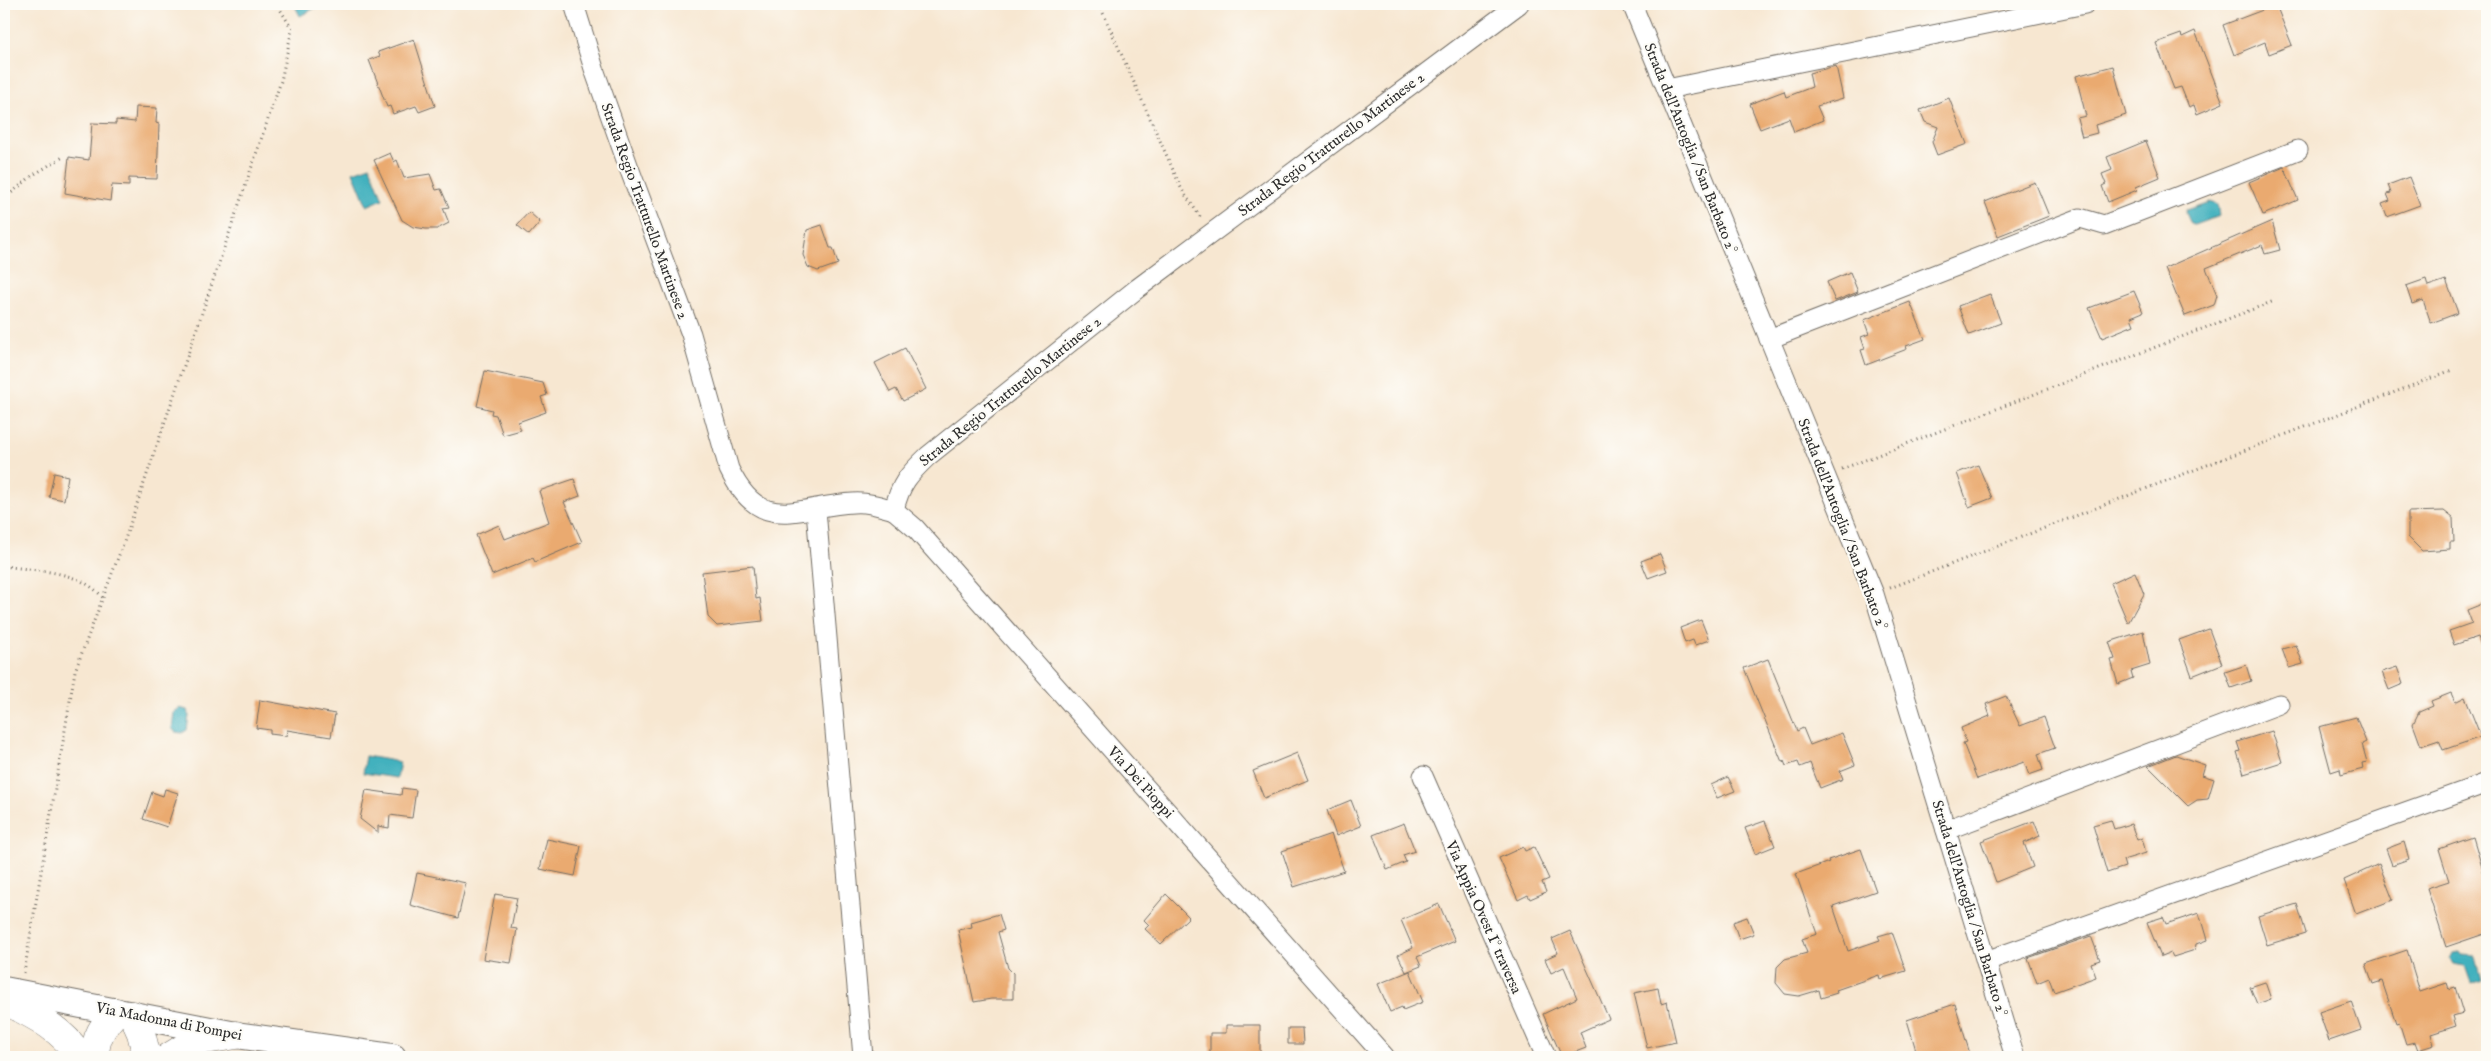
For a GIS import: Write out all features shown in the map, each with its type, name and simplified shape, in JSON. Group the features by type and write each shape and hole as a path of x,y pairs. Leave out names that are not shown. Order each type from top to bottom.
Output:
{"highway":[{"path":"9,995 49,1023 71,1044 81,1057"},
{"path":"95,1057 95,1046 102,1028 125,1013 141,1033 147,1057"},
{"path":"169,1057 193,1042 236,1034"}],"street":[{"name":"Strada Regio Tratturello Martinese 2","path":"574,4 622,151 691,334 722,448 737,486 757,507 786,513 816,510 852,503 873,504 894,510 899,489 911,472 928,456 1138,288 1519,4"},
{"name":"Strada dell'Antoglia / San Barbato 2°","path":"1632,4 1874,594 2016,1057"},
{"path":"1667,89 2085,4"},
{"path":"1769,339 2080,218 2104,225 2298,150"},
{"path":"816,510 864,1057"},
{"name":"Via Dei Pioppi","path":"894,510 922,535 1385,1057"},
{"path":"1946,830 2279,704"},
{"name":"Via Appia Ovest I° traversa","path":"1422,776 1546,1057"},
{"path":"1986,961 2487,783"},
{"name":"Via Madonna di Pompei","path":"9,995 125,1013 351,1053 393,1057"}],"path":[{"path":"9,995 75,672 128,532 281,81 292,29 277,4"},
{"path":"1099,4 1182,190 1210,234"},
{"path":"4,199 33,175 64,157"},
{"path":"1825,476 2274,301"},
{"path":"1874,594 2452,370"},
{"path":"4,566 81,579 95,587 103,598"}],"water":[{"path":"294,4 318,4 319,6 300,16"},
{"path":"370,166 383,199 367,206 353,172"},
{"path":"2210,202 2217,205 2219,216 2194,225 2191,224 2186,213 2187,210"},
{"path":"180,708 187,710 189,716 187,730 182,733 175,732 172,728 174,712"},
{"path":"366,756 400,762 397,778 363,773"},
{"path":"2460,952 2462,955 2475,956 2481,979 2471,983 2465,966 2453,964 2450,959 2453,953"}],"building":[{"path":"2276,5 2292,45 2269,54 2265,42 2234,55 2223,25"},
{"path":"2195,31 2223,103 2197,114 2194,105 2189,107 2181,87 2174,89 2156,43 2181,34 2182,37"},
{"path":"414,39 435,106 419,112 416,106 393,114 390,106 387,107 369,60 380,56 378,52"},
{"path":"1836,66 1843,98 1817,106 1823,120 1794,132 1789,118 1760,129 1750,104 1784,91 1786,97 1812,87 1809,73"},
{"path":"2113,66 2126,115 2095,125 2097,133 2082,137 2077,118 2086,116 2076,76"},
{"path":"1949,98 1967,144 1937,155 1932,142 1938,127 1925,122 1920,110"},
{"path":"136,107 157,108 156,123 159,124 157,179 129,178 129,186 112,185 110,201 65,193 69,157 89,160 92,123 116,124 116,120 135,122"},
{"path":"2146,141 2160,177 2136,187 2137,190 2108,202 2102,186 2106,184 2102,174 2112,170 2107,157"},
{"path":"390,153 394,162 397,160 404,178 430,174 436,190 441,189 449,207 443,208 449,223 437,229 426,229 413,227 402,220 374,160"},
{"path":"2284,167 2298,200 2263,215 2249,182"},
{"path":"2409,177 2420,205 2387,217 2382,204 2390,201 2387,194 2391,193 2388,185"},
{"path":"2035,182 2049,216 1998,236 1985,202"},
{"path":"529,212 540,222 529,235 517,225"},
{"path":"2272,221 2280,250 2265,254 2262,245 2206,268 2217,295 2214,305 2185,316 2165,268"},
{"path":"822,225 838,264 818,271 808,267 803,255 807,230"},
{"path":"1850,272 1858,292 1835,301 1827,282"},
{"path":"2426,279 2428,286 2446,280 2458,313 2431,323 2423,300 2412,304 2406,286"},
{"path":"2134,291 2143,312 2131,317 2134,325 2102,338 2089,308"},
{"path":"1990,294 2001,323 1969,335 1958,306"},
{"path":"1910,302 1925,339 1906,346 1907,349 1866,365 1861,350 1865,349 1861,337 1869,334 1864,320"},
{"path":"905,348 926,389 903,401 896,389 890,392 875,363"},
{"path":"485,371 543,383 547,395 541,397 546,412 518,422 521,430 503,435 496,415 491,414 492,410 477,406"},
{"path":"1978,465 1992,498 1969,507 1957,473"},
{"path":"54,473 68,476 64,500 49,497"},
{"path":"574,479 580,496 564,502 582,542 535,562 533,558 492,575 476,535 499,525 505,539 549,522 539,491"},
{"path":"2444,511 2453,518 2454,542 2450,542 2450,549 2422,551 2408,537 2408,512"},
{"path":"1660,554 1667,571 1648,578 1641,561"},
{"path":"753,566 756,599 760,598 763,621 717,626 708,617 702,572"},
{"path":"2135,572 2144,594 2128,623 2111,583"},
{"path":"2487,602 2486,659 2478,637 2454,645 2449,631 2472,623 2467,610"},
{"path":"1701,620 1709,640 1695,645 1693,640 1685,643 1680,628"},
{"path":"2209,629 2222,664 2192,676 2179,640"},
{"path":"2143,631 2150,665 2131,671 2133,678 2118,684 2111,660 2115,659 2109,642"},
{"path":"2296,645 2303,664 2289,668 2282,649"},
{"path":"1768,659 1797,731 1803,728 1810,745 1842,733 1855,765 1840,771 1843,779 1820,788 1810,763 1800,767 1798,762 1786,766 1784,761 1782,762 1744,668"},
{"path":"2246,665 2251,681 2231,688 2225,672"},
{"path":"2397,667 2403,684 2389,690 2382,672"},
{"path":"2451,693 2455,702 2465,697 2481,737 2443,750 2439,740 2421,746 2413,724 2419,712 2433,706 2431,701"},
{"path":"2006,696 2020,726 2044,717 2055,748 2038,754 2043,770 2029,775 2024,762 1977,779 1963,743 1966,742 1961,728 1990,716 1986,704"},
{"path":"260,700 335,714 331,737 287,730 286,736 270,734 270,730 256,728"},
{"path":"2356,717 2366,742 2362,744 2367,762 2362,763 2363,769 2341,775 2340,769 2331,772 2319,727"},
{"path":"2272,731 2282,762 2244,774 2237,752 2240,751 2237,742"},
{"path":"1297,753 1308,780 1264,798 1253,771"},
{"path":"2176,755 2205,765 2202,775 2214,779 2208,799 2197,800 2188,806 2148,766"},
{"path":"1728,777 1735,791 1717,798 1711,785"},
{"path":"402,788 416,790 412,818 390,815 389,828 378,826 378,833 360,819 366,790 401,795"},
{"path":"165,789 178,793 167,827 143,819 152,792 163,796"},
{"path":"1351,800 1361,826 1336,836 1327,810"},
{"path":"2111,820 2114,829 2131,824 2137,840 2142,838 2146,853 2123,860 2125,867 2107,873 2093,825"},
{"path":"1765,821 1775,846 1755,854 1745,828"},
{"path":"2034,821 2040,836 2024,843 2033,867 1996,882 1981,841"},
{"path":"1404,823 1415,851 1403,855 1406,862 1387,870 1373,835"},
{"path":"1331,834 1344,871 1294,887 1282,851"},
{"path":"2473,837 2487,884 2487,933 2446,947 2427,888 2449,881 2439,849"},
{"path":"547,839 581,846 575,876 540,869"},
{"path":"2404,842 2409,859 2392,865 2386,849"},
{"path":"1523,847 1525,851 1534,847 1549,879 1542,882 1546,892 1530,899 1528,895 1518,900 1499,858"},
{"path":"1861,849 1876,891 1833,906 1848,951 1880,940 1878,936 1892,932 1906,971 1880,979 1879,975 1836,990 1837,993 1821,998 1819,990 1799,996 1785,994 1776,983 1777,967 1785,959 1807,953 1802,939 1817,934 1796,874 1829,862 1828,860"},
{"path":"2379,864 2393,900 2356,914 2344,880"},
{"path":"417,873 466,883 458,918 410,905"},
{"path":"495,894 517,898 511,928 517,929 511,963 483,959"},
{"path":"1166,894 1189,917 1161,944 1145,929 1149,925 1144,920"},
{"path":"1439,904 1455,941 1417,957 1421,966 1406,972 1398,955 1413,948 1401,920"},
{"path":"2297,904 2306,933 2267,945 2258,916"},
{"path":"2199,913 2207,940 2196,944 2195,950 2173,957 2171,953 2161,957 2147,922 2163,917 2166,924"},
{"path":"999,914 1004,930 998,932 1008,968 1013,973 1013,999 991,999 974,1002 958,930 972,927 971,922"},
{"path":"1747,917 1754,934 1739,939 1733,922"},
{"path":"1570,931 1609,1019 1580,1032 1586,1048 1562,1057 1543,1014 1577,998 1564,967 1551,973 1545,959 1558,953 1552,939"},
{"path":"2091,936 2100,960 2091,963 2096,977 2054,992 2049,978 2037,983 2028,958"},
{"path":"2407,950 2420,992 2447,983 2449,989 2455,987 2463,1013 2453,1016 2456,1026 2431,1034 2434,1045 2418,1050 2415,1042 2406,1044 2399,1022 2396,1023 2382,981 2373,984 2366,964"},
{"path":"1410,971 1423,1002 1403,1010 1402,1007 1390,1012 1378,984"},
{"path":"2265,982 2271,999 2257,1004 2250,987"},
{"path":"1658,988 1661,1004 1667,1002 1676,1042 1647,1048 1634,993"},
{"path":"2351,1001 2361,1030 2329,1041 2319,1012"},
{"path":"1955,1004 1970,1054 1959,1057 1918,1057 1907,1020"},
{"path":"1226,1025 1260,1025 1260,1057 1210,1057 1210,1033 1226,1033"},
{"path":"1288,1028 1302,1028 1303,1044 1288,1044"}]}
